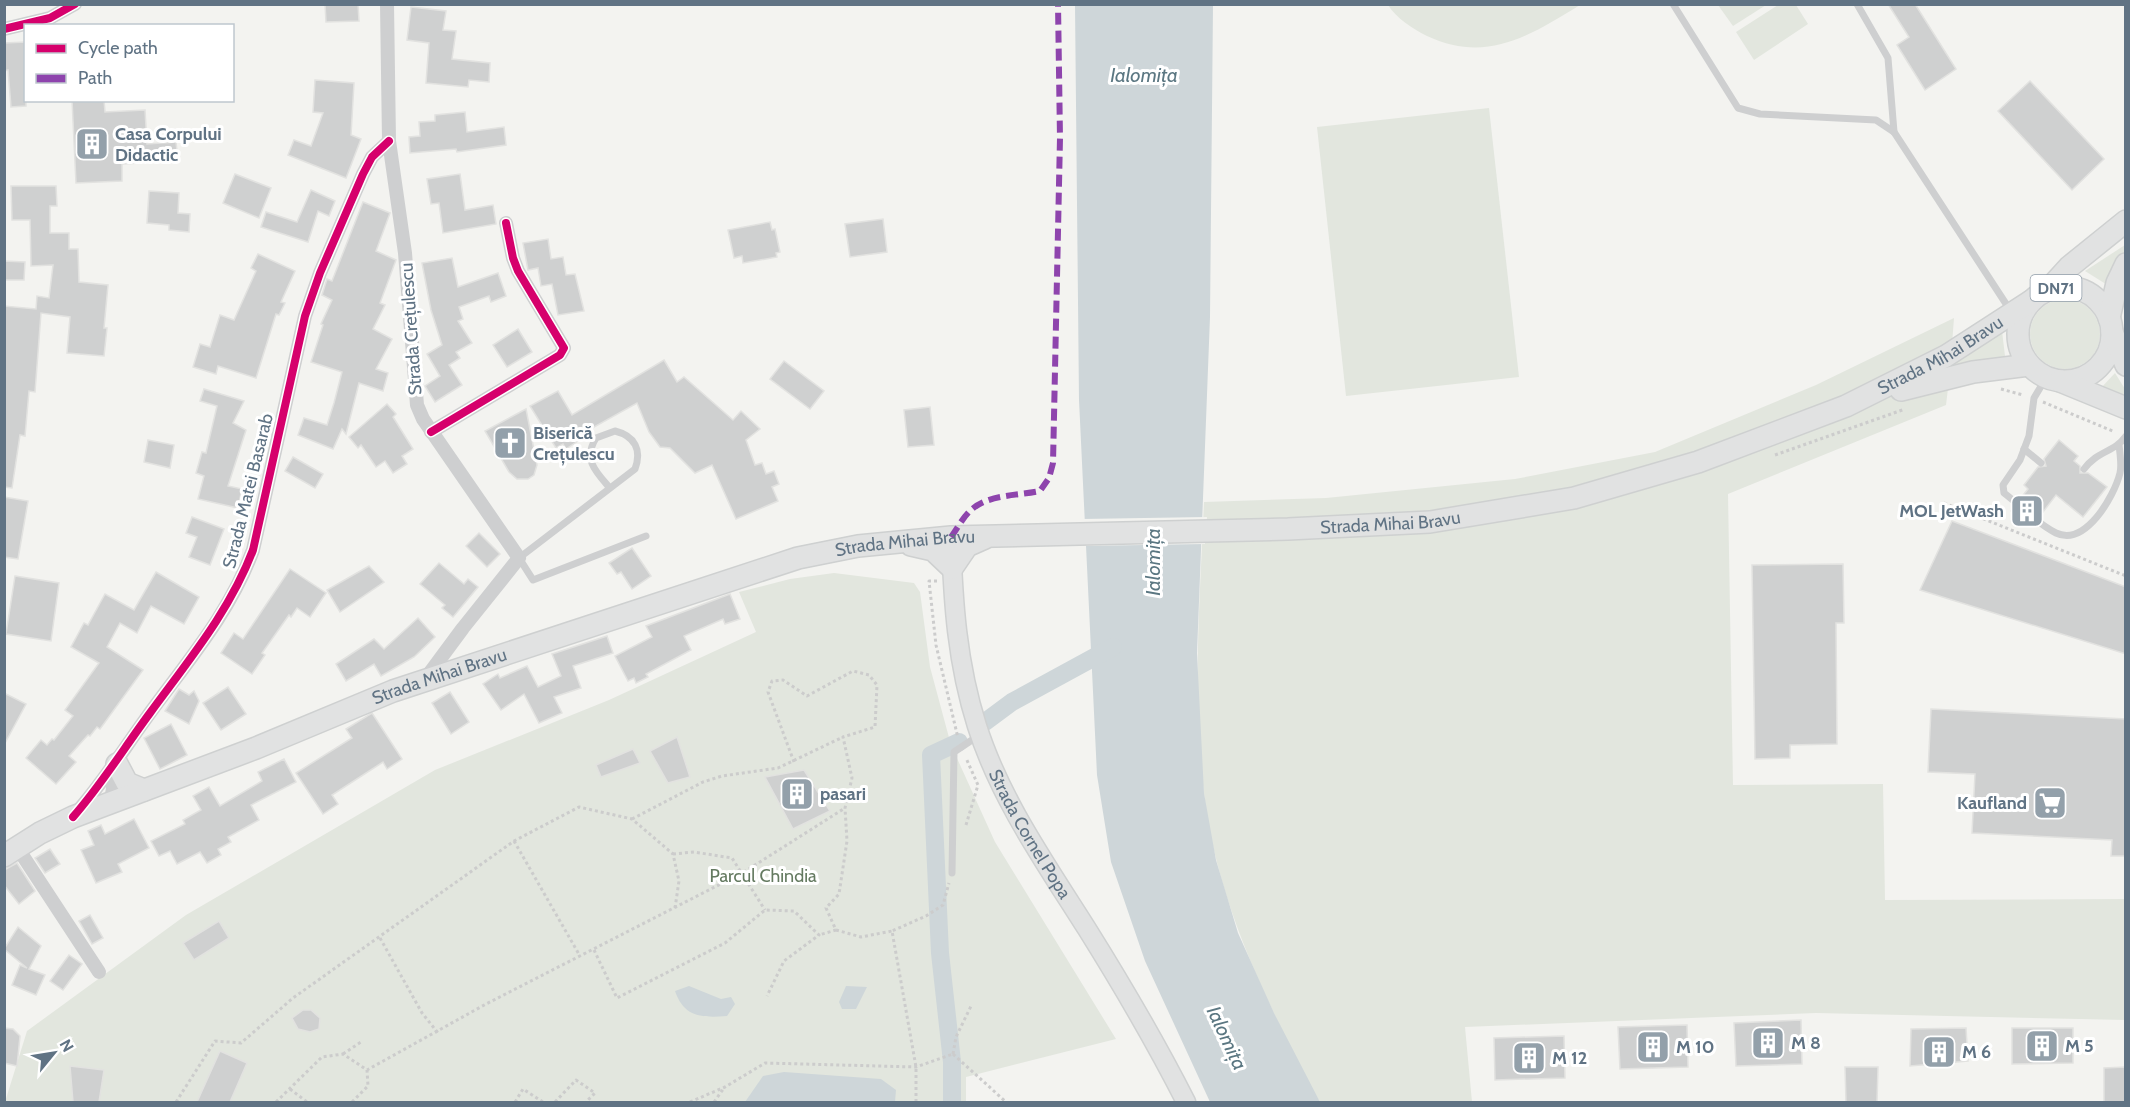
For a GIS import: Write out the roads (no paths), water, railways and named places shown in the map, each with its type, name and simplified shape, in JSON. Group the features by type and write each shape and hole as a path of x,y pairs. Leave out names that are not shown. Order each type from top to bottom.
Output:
{"main road":[{"path":"2040,295 2069,267 2126,221"},
{"path":"2053,380 2086,376 2098,368 2111,344 2126,264"},
{"name":"DN71","path":"2029,365 2021,354 2018,340 2023,312 2040,295 2063,287 2077,289 2096,300 2115,327"},
{"name":"Strada Mihai Bravu","path":"1846,406 1946,356 2040,295"},
{"path":"2115,327 2126,365"},
{"name":"Strada Mihai Bravu","path":"11,851 93,806 144,790 426,678 745,574 823,552 887,542 951,537 1288,529 1430,522 1574,498 1698,462 1846,406 1951,376 2029,365"},
{"path":"2029,365 2053,380 2126,408"},
{"path":"887,542 933,550 952,568 960,553 968,546 990,536"},
{"name":"Strada Cornel Popa","path":"951,537 957,645 966,691 980,735 1000,783 1021,822 1142,1020 1186,1102"},
{"path":"117,764 127,783 144,790"}],"street":[{"path":"25,24 50,18 75,4"},
{"path":"387,4 389,141"},
{"path":"4,29 24,24"},
{"name":"Strada Crețulescu","path":"389,141 405,253 414,392 417,405 431,432 519,558"},
{"name":"Strada Matei Basarab","path":"93,806 135,734 216,622 241,581 253,550 305,316 320,273 363,174 372,157 389,141"},
{"path":"431,432 560,355 564,348 518,271 506,223"},
{"path":"426,678 519,558"},
{"name":"Strada Matei Basarab","path":"93,806 117,764"},
{"path":"11,851 99,972"}],"lane":[{"path":"1673,4 1738,108 1760,114 1876,120 1894,132 2013,313"},
{"path":"1857,4 1888,58 1894,132"},
{"path":"2053,380 2034,398 2024,449 2003,485 2004,493 2055,533 2066,536 2078,534 2087,528 2106,504 2121,472 2119,445"},
{"path":"519,558 634,469 638,460 638,449 633,440 615,431 596,438 589,457 592,467 609,487"},
{"path":"2084,469 2094,456 2119,445 2126,436"},
{"path":"2024,449 2041,463"},
{"name":"Strada Crețulescu","path":"519,558 533,580 646,536"},
{"path":"951,873 954,752 980,735"}],"water":[{"name":"Ialomița","path":"1075,5 1213,5 1210,317 1197,653 1204,793 1216,860 1238,933 1274,1013 1320,1102 1210,1102 1145,961 1111,862 1097,775 1079,400"},
{"path":"689,986 721,999 731,997 735,1004 727,1016 709,1017 695,1014 683,1006 675,991"},
{"path":"846,986 867,987 856,1009 842,1009 839,1002"},
{"path":"784,1072 881,1079 896,1090 895,1102 745,1102 763,1076"}],"waterway":[{"path":"985,722 1012,702 1113,647"},
{"path":"952,1102 952,1062 940,953 931,755 959,742"}],"place":[{"name":"Casa Corpului Didactic","path":"92,144"},
{"name":"Biserică Crețulescu","path":"510,443"},
{"name":"MOL JetWash","path":"2027,511"},
{"name":"pasari","path":"797,794"},
{"name":"Kaufland","path":"2050,803"},
{"name":"M 8","path":"1768,1043"},
{"name":"M 5","path":"2042,1046"},
{"name":"M 10","path":"1653,1047"},
{"name":"M 6","path":"1939,1052"},
{"name":"M 12","path":"1529,1058"}],"park label":[{"name":"Parcul Chindia","path":"763,876"}]}
